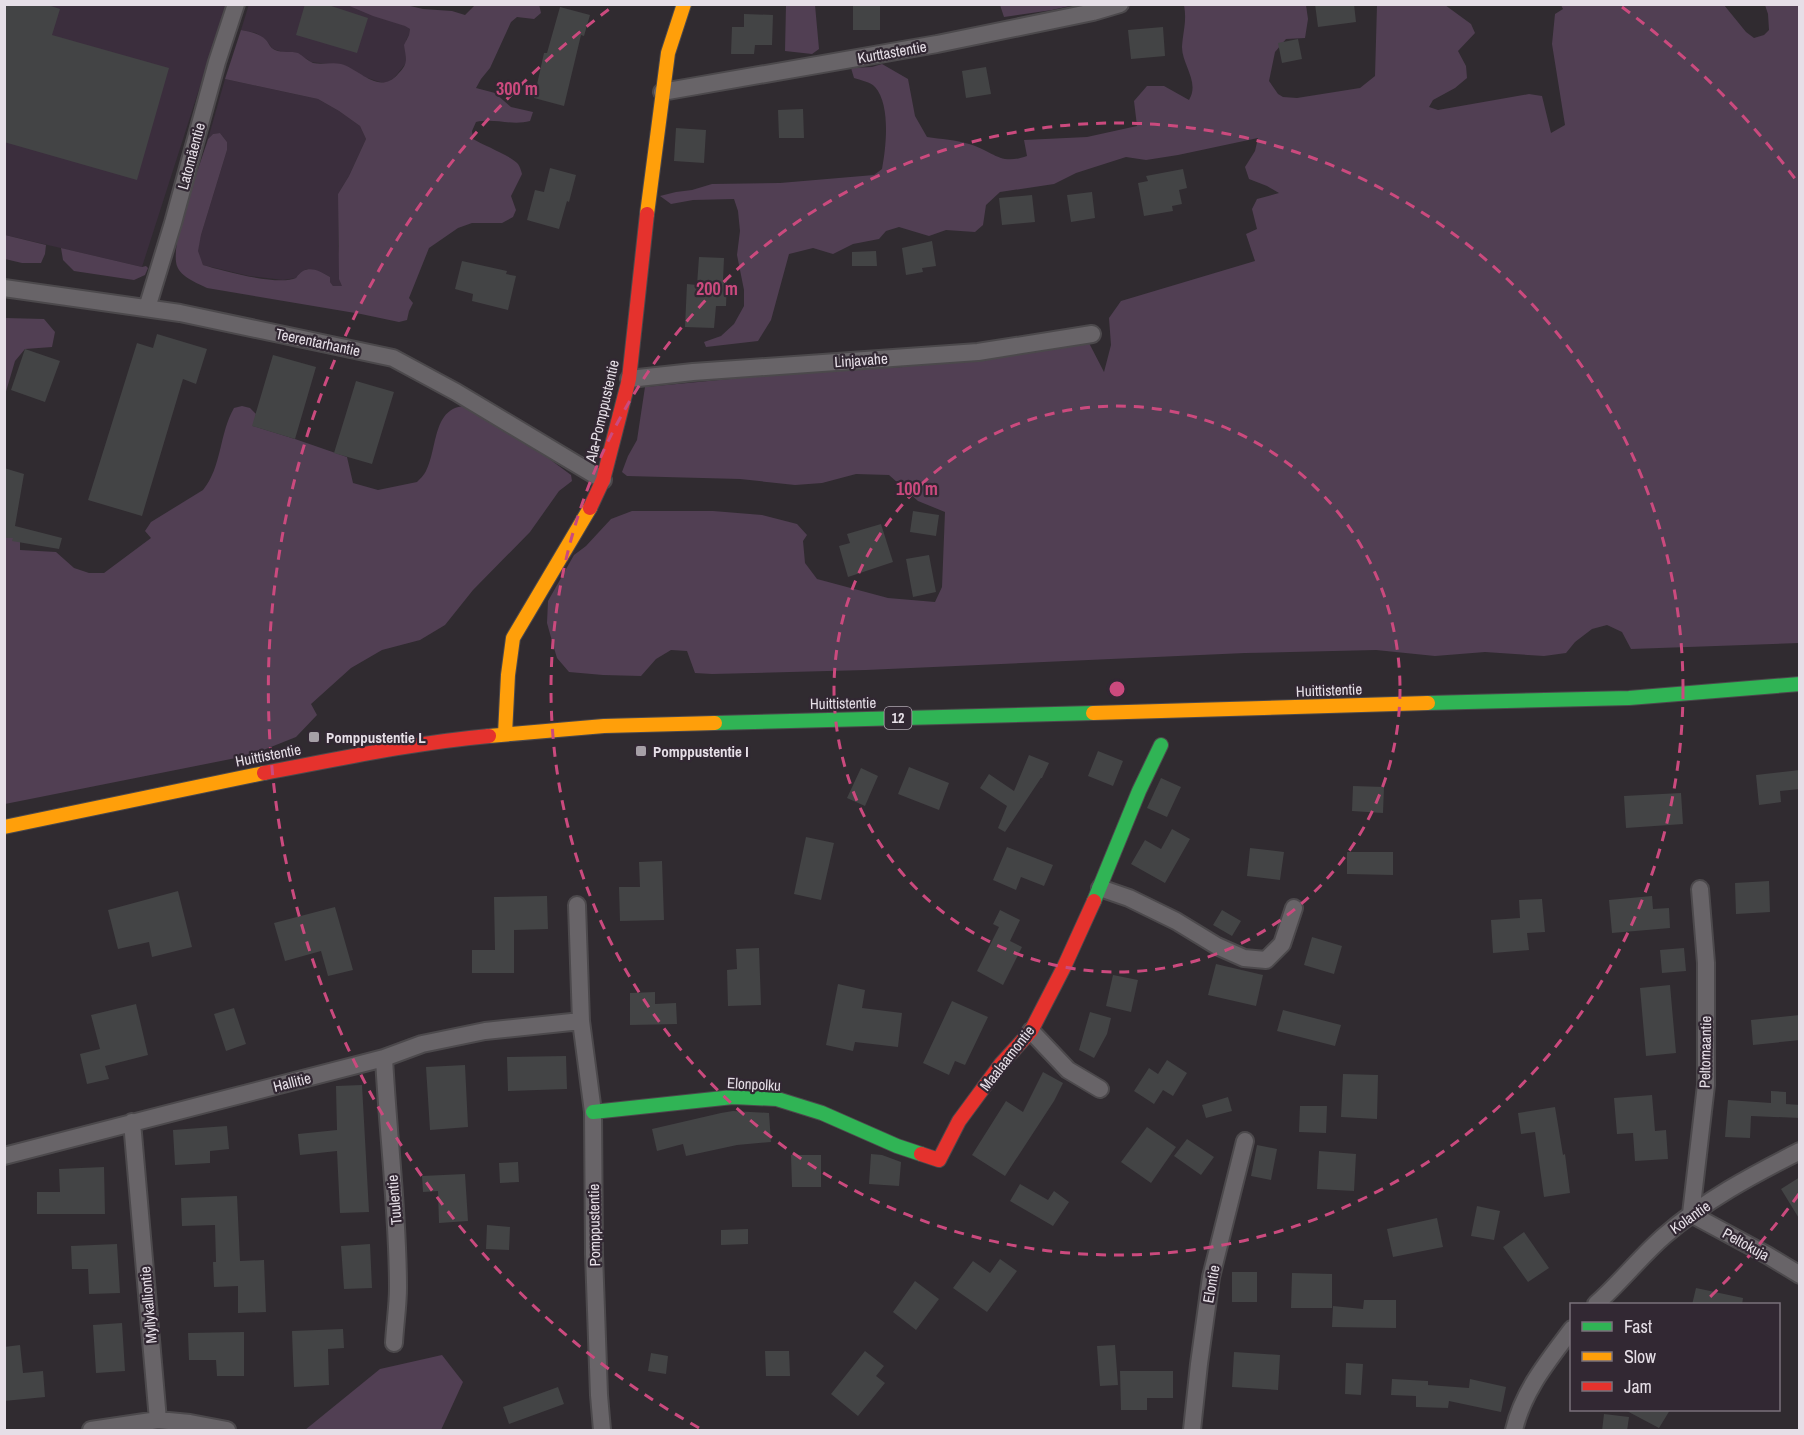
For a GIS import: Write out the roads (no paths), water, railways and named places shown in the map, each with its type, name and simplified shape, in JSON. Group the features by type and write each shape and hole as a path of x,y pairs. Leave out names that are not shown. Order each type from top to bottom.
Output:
{"main road":[{"name":"Ala-Pomppustentie","path":"505,734 508,675 513,638 593,504 603,480 629,379 662,92 668,52 684,4"},
{"name":"Huittistentie","path":"4,827 379,751 449,740 604,726 1617,698 1800,684"},
{"name":"Maalaamontie","path":"939,1160 959,1121 1001,1064 1031,1031 1064,967 1100,888 1139,791 1161,745"},
{"name":"Elonpolku","path":"593,1112 733,1097 777,1099 822,1113 897,1146 939,1160"}],"street":[{"name":"Latomäentie","path":"147,308 217,62 236,4"},
{"name":"Kurttastentie","path":"662,92 937,44 1093,12 1120,4"},
{"name":"Teerentarhantie","path":"4,288 180,313 393,358 456,392 603,480"},
{"name":"Linjavahe","path":"629,379 978,352 1092,334"},
{"path":"1100,888 1129,898 1176,921 1217,946 1244,958 1266,960 1282,944 1294,908"},
{"name":"Peltomaantie","path":"1691,1214 1706,1085 1706,963 1700,889"},
{"name":"Pomppustentie","path":"577,905 581,1021 593,1112 594,1254 602,1431"},
{"name":"Hallitie","path":"4,1156 384,1058 422,1044 485,1031 581,1021"},
{"path":"1031,1031 1068,1070 1100,1089"},
{"name":"Tuulentie","path":"384,1058 397,1224 398,1291 394,1343"},
{"name":"Myllykalliontie","path":"132,1122 158,1420"},
{"name":"Elontie","path":"1192,1431 1211,1278 1245,1141"},
{"name":"Kolantie","path":"1598,1303 1662,1237 1691,1214 1757,1173 1800,1151"},
{"name":"Peltokuja","path":"1691,1214 1800,1275"},
{"path":"1514,1431 1519,1412 1538,1375 1570,1332"},
{"path":"91,1431 158,1420 190,1423 227,1431"}],"place":[{"name":"Pomppustentie L","path":"314,737"},
{"name":"Pomppustentie I","path":"641,751"}]}
